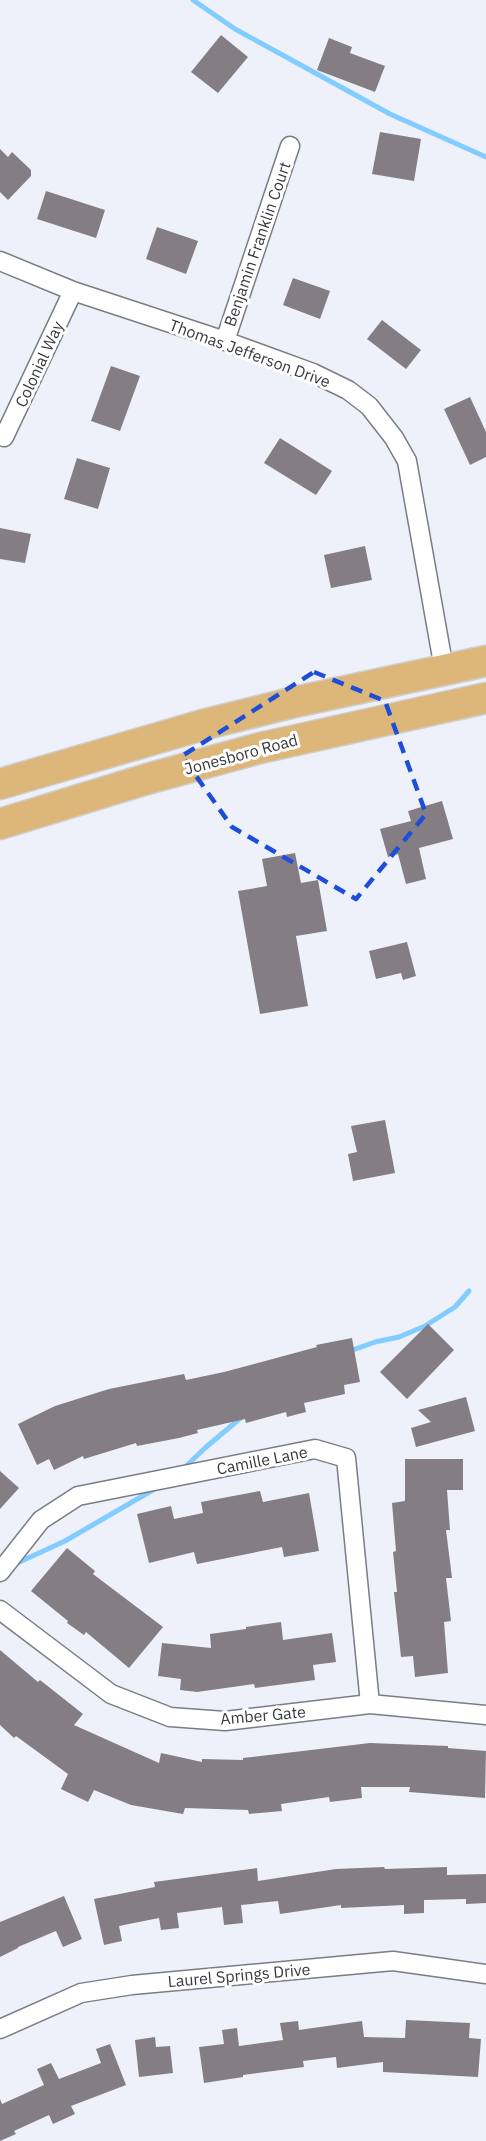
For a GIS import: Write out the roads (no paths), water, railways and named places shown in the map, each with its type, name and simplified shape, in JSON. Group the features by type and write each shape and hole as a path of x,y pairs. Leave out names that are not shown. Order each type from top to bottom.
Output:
{"main road":[{"path":"0,784 206,724 295,702 486,661"},
{"name":"Jonesboro Road","path":"0,824 147,779 260,748 486,699"}],"street":[{"name":"Benjamin Franklin Court","path":"225,341 290,146"},
{"name":"Thomas Jefferson Drive","path":"0,261 73,291 225,341 313,373 348,390 369,406 394,438 407,461 444,669"},
{"name":"Colonial Way","path":"4,437 73,291"},
{"name":"Camille Lane","path":"0,1572 41,1520 78,1496 315,1449 346,1458 370,1704"},
{"name":"Amber Gate","path":"0,1610 111,1694 170,1718 225,1721 370,1704 486,1715"},
{"name":"Laurel Springs Drive","path":"0,2029 81,1993 132,1985 393,1961 486,1974"}],"waterway":[{"path":"193,0 235,29 390,114 486,157"},
{"path":"350,1351 399,1337 425,1326 455,1307 469,1291"},
{"path":"182,1470 243,1416"},
{"path":"13,1565 65,1541 158,1487"}]}
